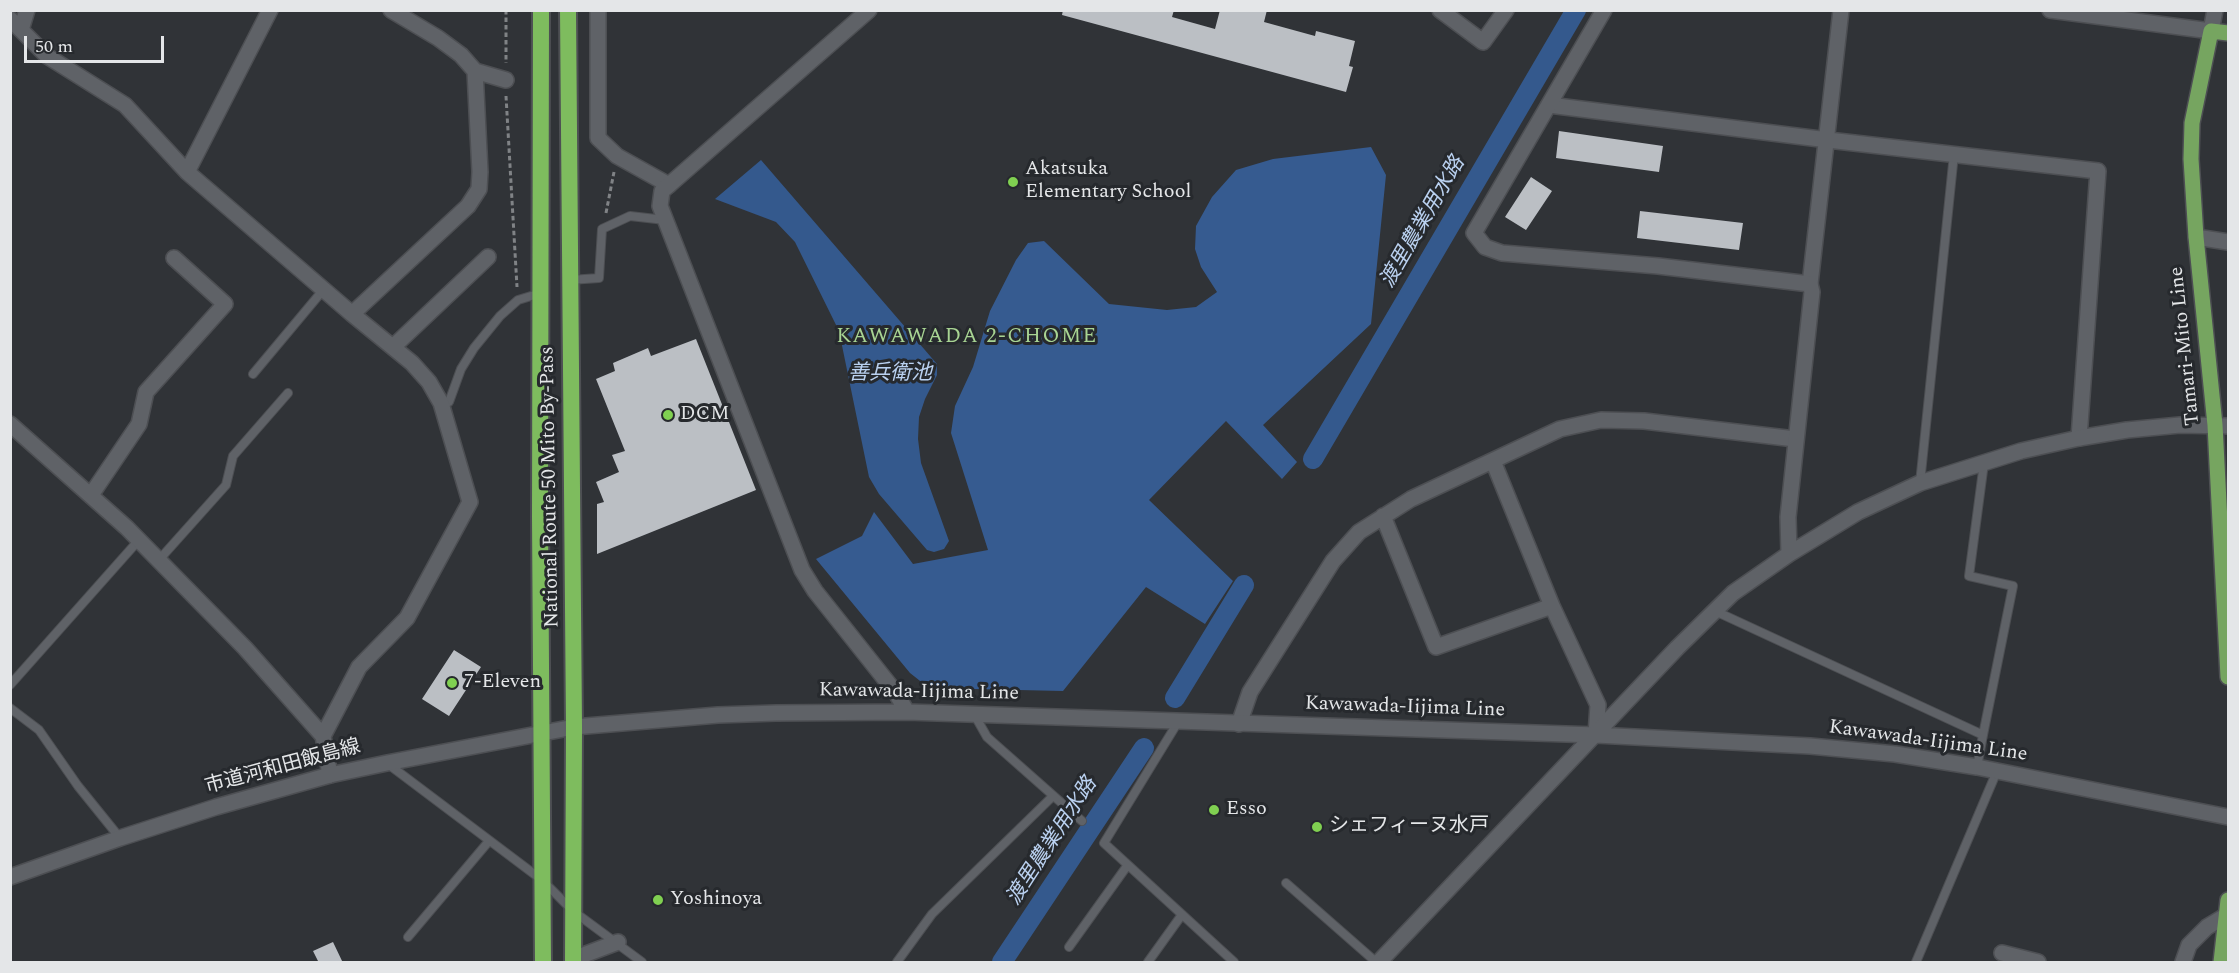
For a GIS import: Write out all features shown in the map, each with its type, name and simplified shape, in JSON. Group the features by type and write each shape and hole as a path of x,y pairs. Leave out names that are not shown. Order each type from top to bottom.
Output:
{"highway":[{"name":"National Route 50 Mito By-Pass","path":"541,10 543,963"},
{"name":"National Route 50 Mito By-Pass","path":"568,10 574,727 573,961"}],"main road":[{"path":"2211,31 2229,33"},
{"name":"Tamari-Mito Line","path":"2211,31 2192,123 2192,173 2196,237 2222,426 2229,677"},
{"path":"2220,963 2228,908"}],"street":[{"path":"27,10 16,25 46,56 125,105 187,172 412,363 429,382 441,403 470,502 407,618 359,667 323,736"},
{"path":"187,172 270,10"},
{"path":"391,10 453,49 475,71 506,80"},
{"path":"598,10 598,138 617,156 669,185"},
{"path":"869,10 662,191 660,206 802,570 815,591 896,693 908,712"},
{"path":"1440,10 1484,42 1506,10"},
{"path":"1604,10 1474,233 1485,247 1502,253 1658,266 1810,284"},
{"path":"1789,554 1788,517 1795,439 1841,10"},
{"path":"2050,10 2211,31 2216,10"},
{"path":"352,314 468,206 478,189 480,172 475,71"},
{"path":"1549,105 2098,171 2079,438"},
{"path":"2196,237 2229,242"},
{"path":"393,347 488,257"},
{"path":"91,495 139,424 146,392 225,304 174,258"},
{"path":"1239,724 1250,692 1333,561 1359,532 1411,499 1560,429 1601,420 1644,421 1795,439"},
{"path":"10,424 91,495 245,648 323,736 330,775"},
{"path":"1377,963 1677,648 1733,593 1789,554 1858,512 1920,483 2021,451 2127,430 2180,425 2222,426"},
{"path":"1493,461 1552,606 1598,705 1596,735"},
{"path":"1383,516 1436,648 1552,606"},
{"name":"Kawawada-Iijima Line","path":"574,727 718,715 908,712 1596,735 1810,746 1895,754 1977,767 2229,817"},
{"name":"市道河和田飯島線","path":"10,878 120,838 216,807 330,775 574,727"},
{"path":"2171,963 2228,908"},
{"path":"573,961 618,942"},
{"path":"2183,963 2189,945"},
{"path":"2002,953 2038,963"}],"lane":[{"path":"1920,483 1954,154"},
{"path":"570,280 599,278 602,229 630,216 665,220"},
{"path":"253,374 324,289"},
{"path":"441,403 449,402 461,369 474,348 500,316 518,300 541,293"},
{"path":"158,561 226,485 233,456 288,393"},
{"path":"1977,767 2013,586 1969,576 1984,462"},
{"path":"10,685 138,541"},
{"path":"1715,611 1983,735"},
{"path":"10,708 39,730 78,786 120,838"},
{"path":"974,714 987,737 1082,821"},
{"path":"1178,722 1104,843 1234,963"},
{"path":"387,763 543,880 573,911 618,942 642,963"},
{"path":"1916,963 1997,771"},
{"path":"897,963 932,914 1053,796"},
{"path":"408,937 489,841"},
{"path":"1069,947 1127,866"},
{"path":"1287,883 1377,963"},
{"path":"1148,963 1181,916"}],"path":[{"path":"506,10 506,80 518,300"},
{"path":"602,229 617,156"}],"shaded area":[{"path":"1371,147 1386,175 1371,324 1263,425 1297,462 1282,479 1226,421 1149,500 1233,581 1205,624 1146,587 1063,691 929,688 910,673 816,559 862,536 874,512 913,564 988,550 951,433 955,406 973,367 990,311 1016,260 1028,243 1044,241 1109,304 1167,310 1196,307 1217,292 1201,267 1195,249 1196,226 1212,197 1236,170 1273,159"}],"water":[{"name":"善兵衛池","path":"761,160 937,364 937,375 919,417 918,439 921,463 949,541 944,549 934,552 927,550 879,494 869,477 839,331 795,242 776,222 715,199"}],"building":[{"path":"1063,10 1174,10 1172,17 1215,29 1220,10 1267,10 1264,22 1315,36 1316,31 1355,41 1349,66 1353,67 1346,92 1062,15"},
{"path":"1559,131 1663,146 1659,172 1556,158"},
{"path":"1531,177 1552,191 1526,230 1505,217"},
{"path":"1640,211 1743,223 1739,250 1637,238"},
{"name":"DCM","path":"696,339 756,490 597,554 597,504 604,502 596,482 619,472 612,455 625,451 596,379 615,371 613,363 648,348 651,356"},
{"name":"7-Eleven","path":"454,650 481,667 449,716 422,699"},
{"path":"333,942 343,963 319,963 313,951"}],"waterway":[{"name":"渡里農業用水路","path":"1313,459 1576,10"},
{"name":"渡里農業用水路","path":"1175,698 1244,585"},
{"name":"渡里農業用水路","path":"1002,962 1144,748"}],"place":[{"name":"Akatsuka Elementary School","path":"1013,182"},
{"name":"DCM","path":"668,415"},
{"name":"7-Eleven","path":"452,683"},
{"name":"Esso","path":"1214,810"},
{"name":"シェフィーヌ水戸","path":"1317,827"},
{"name":"Yoshinoya","path":"658,900"}],"district":[{"name":"KAWAWADA 2-CHOME","path":"967,338"}]}
